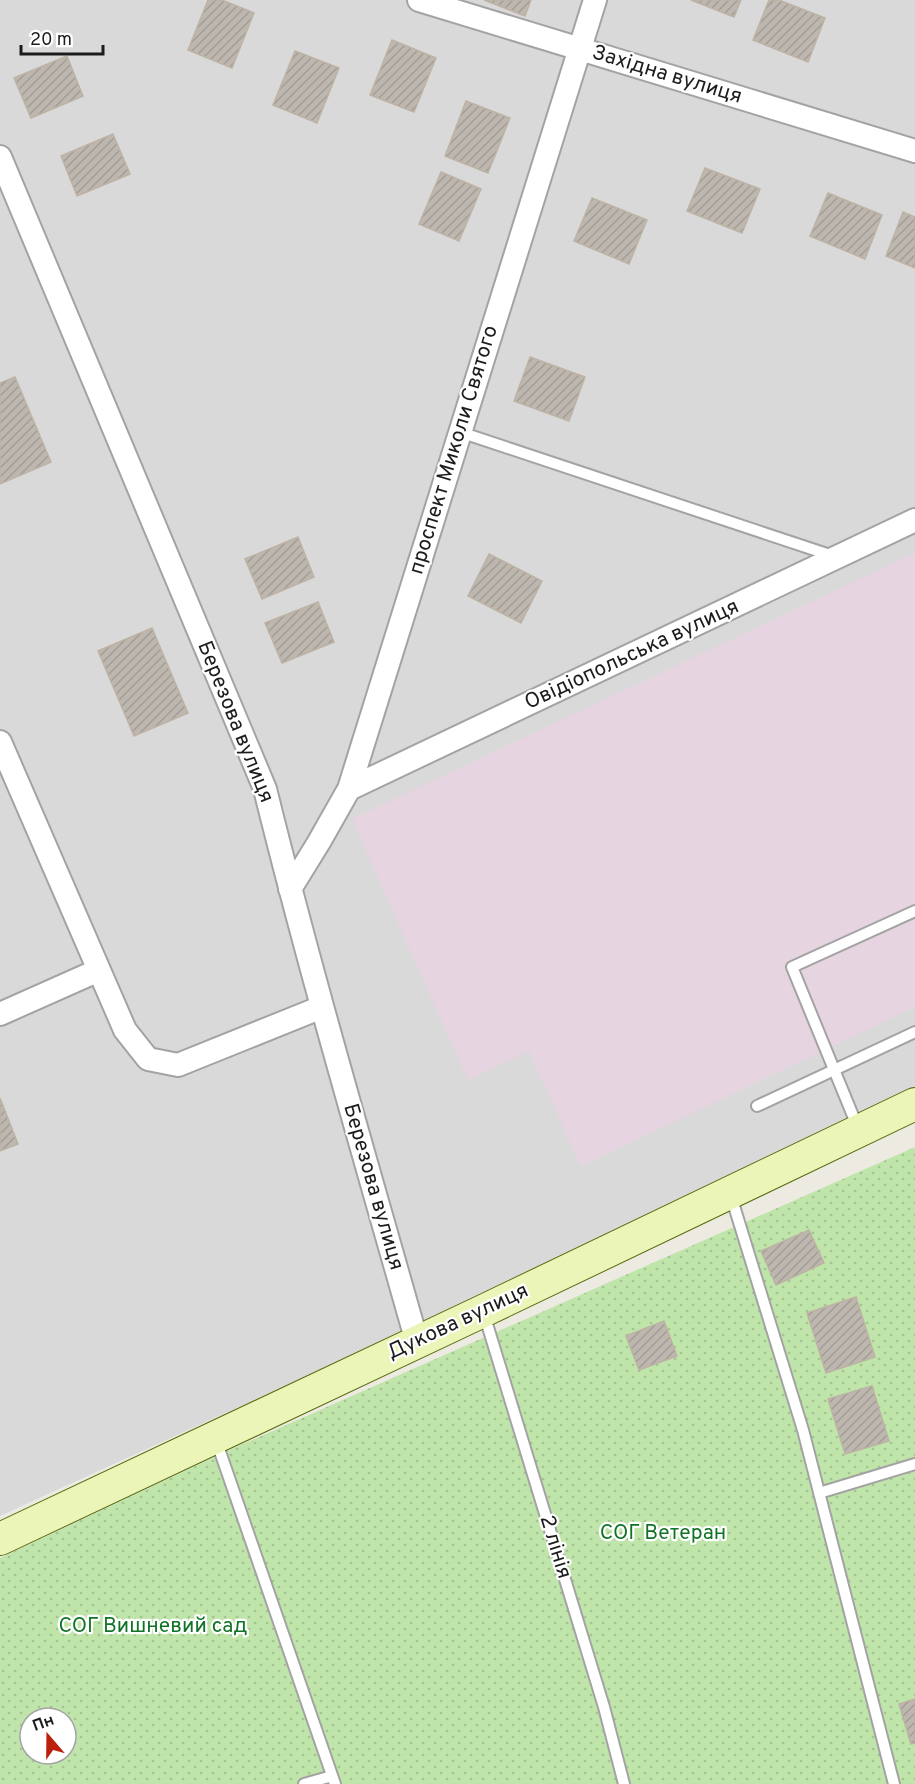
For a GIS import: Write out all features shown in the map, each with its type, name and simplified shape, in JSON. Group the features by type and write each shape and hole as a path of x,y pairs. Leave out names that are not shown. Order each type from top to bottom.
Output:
{"street":[{"name":"Західна вулиця","path":"419,0 915,151"},
{"name":"проспект Миколи Святого","path":"290,889 349,789 595,0"},
{"name":"Березова вулиця","path":"0,158 265,789 322,1007 417,1342"},
{"name":"Овідіопольська вулиця","path":"349,789 915,520"},
{"path":"0,742 125,1030 148,1059 178,1065 322,1007"},
{"path":"0,1014 99,970"},
{"name":"Дукова вулиця","path":"0,1539 915,1104"}],"lane":[{"path":"460,432 837,557"},
{"path":"859,1131 792,967 915,911"},
{"path":"757,1106 915,1032"},
{"path":"730,1192 803,1430 894,1784"},
{"name":"2 лінія","path":"483,1311 603,1707 624,1784"},
{"path":"215,1437 334,1780 304,1784"},
{"path":"819,1493 915,1464"}],"shaded area":[{"path":"0,0 915,0 915,1088 422,1323 0,1516"},
{"path":"915,553 915,1007 581,1166 529,1051 468,1080 352,819"}],"green space":[{"name":"СОГ Ветеран","path":"915,1147 915,1784 0,1784 0,1558 234,1448"}],"building":[{"path":"208,0 222,0 254,13 232,68 188,50"},
{"path":"484,0 531,0 525,16"},
{"path":"691,0 741,0 734,17"},
{"path":"769,0 779,0 825,18 808,62 753,40"},
{"path":"392,40 436,58 414,112 370,95"},
{"path":"295,51 339,68 317,123 273,105"},
{"path":"67,56 83,96 31,118 14,78"},
{"path":"466,101 510,118 488,173 445,156"},
{"path":"113,134 130,174 77,196 61,156"},
{"path":"705,168 760,189 742,233 687,211"},
{"path":"441,172 481,189 459,241 419,224"},
{"path":"828,193 882,215 865,259 810,236"},
{"path":"592,198 647,220 629,264 574,241"},
{"path":"903,212 915,217 915,268 886,256"},
{"path":"530,357 585,377 569,421 514,401"},
{"path":"15,377 51,462 0,484 0,383"},
{"path":"298,537 314,577 262,599 245,559"},
{"path":"489,554 542,581 521,623 468,596"},
{"path":"318,602 334,642 282,663 265,623"},
{"path":"152,628 188,713 134,736 98,651"},
{"path":"0,1098 18,1144 0,1151"},
{"path":"809,1230 824,1263 776,1285 761,1251"},
{"path":"856,1297 875,1357 826,1373 807,1313"},
{"path":"664,1321 677,1356 639,1370 626,1336"},
{"path":"872,1386 889,1441 845,1454 828,1399"},
{"path":"915,1699 915,1743 911,1744 899,1704"}],"park label":[{"name":"СОГ Вишневий сад","path":"153,1626"}]}
